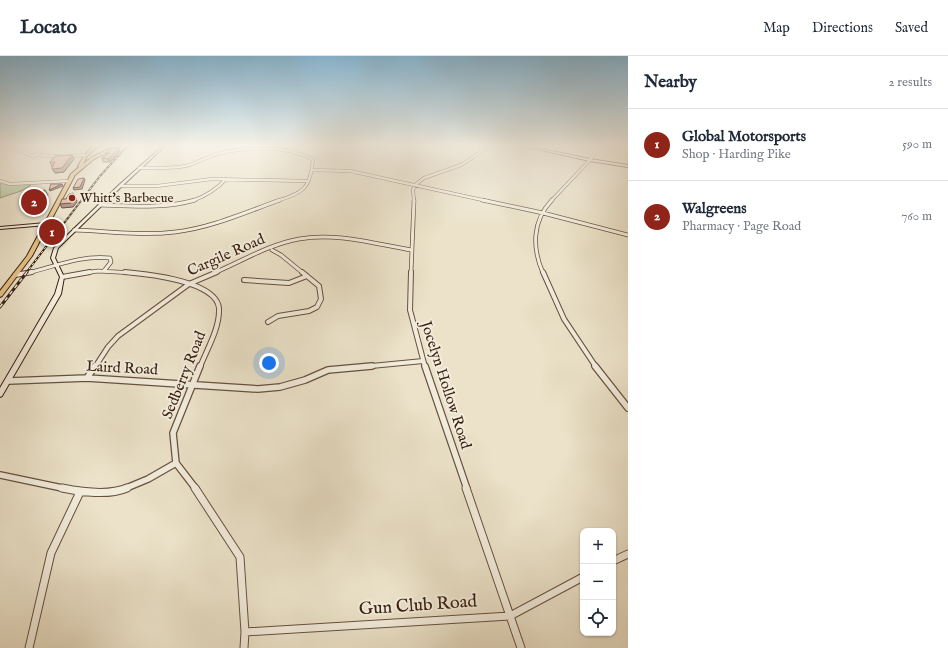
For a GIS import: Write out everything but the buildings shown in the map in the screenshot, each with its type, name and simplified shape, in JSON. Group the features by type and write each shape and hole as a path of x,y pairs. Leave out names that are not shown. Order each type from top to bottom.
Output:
{"main road":[{"path":"0,295 29,256 68,181 74,173"}],"street":[{"path":"0,394 9,381 58,294 62,277 55,265 53,258 54,252 74,230 134,173"},
{"path":"74,230 158,233 186,230 294,195 304,190 311,173"},
{"path":"353,173 415,184 543,213 628,235"},
{"path":"415,184 424,178 439,173"},
{"path":"577,173 545,207 536,233 535,241 538,261 564,319 588,357 628,408"},
{"path":"120,186 157,186 199,179 308,181"},
{"path":"100,205 154,207 174,205 212,193 219,189 226,179"},
{"path":"0,181 10,184 68,181"},
{"name":"Jocelyn Hollow Road","path":"415,184 413,190 414,206 411,250 410,310 423,361 521,648"},
{"path":"0,228 46,224"},
{"name":"Cargile Road","path":"87,378 108,347 118,336 189,284 297,238 321,237 411,250"},
{"path":"268,322 278,316 309,311 317,307 321,299 319,286 271,249"},
{"path":"15,275 33,273 79,258 110,258 111,262 104,271"},
{"name":"Sedberry Road","path":"62,277 86,272 104,271 170,277 206,292 215,299 220,309 217,325 174,433 176,463"},
{"path":"244,280 253,279 287,283 296,282 307,276"},
{"name":"Laird Road","path":"9,381 87,378 194,383 258,389 280,387 305,380 328,370 423,361"},
{"path":"0,475 80,492 118,492 148,479 176,463 203,499 240,557 245,632 244,648"},
{"path":"30,648 51,552 80,492"},
{"path":"616,560 628,554"},
{"name":"Gun Club Road","path":"245,632 510,616 580,579"}],"green space":[{"path":"0,181 10,184 31,185 21,191 0,198"}],"railway":[{"path":"26,273 103,173"},
{"path":"0,307 27,272"}],"place":[{"name":"Whitt's Barbecue","path":"72,198"},
{"name":"Walgreens","path":"34,202"},
{"name":"Global Motorsports","path":"52,232"}]}
